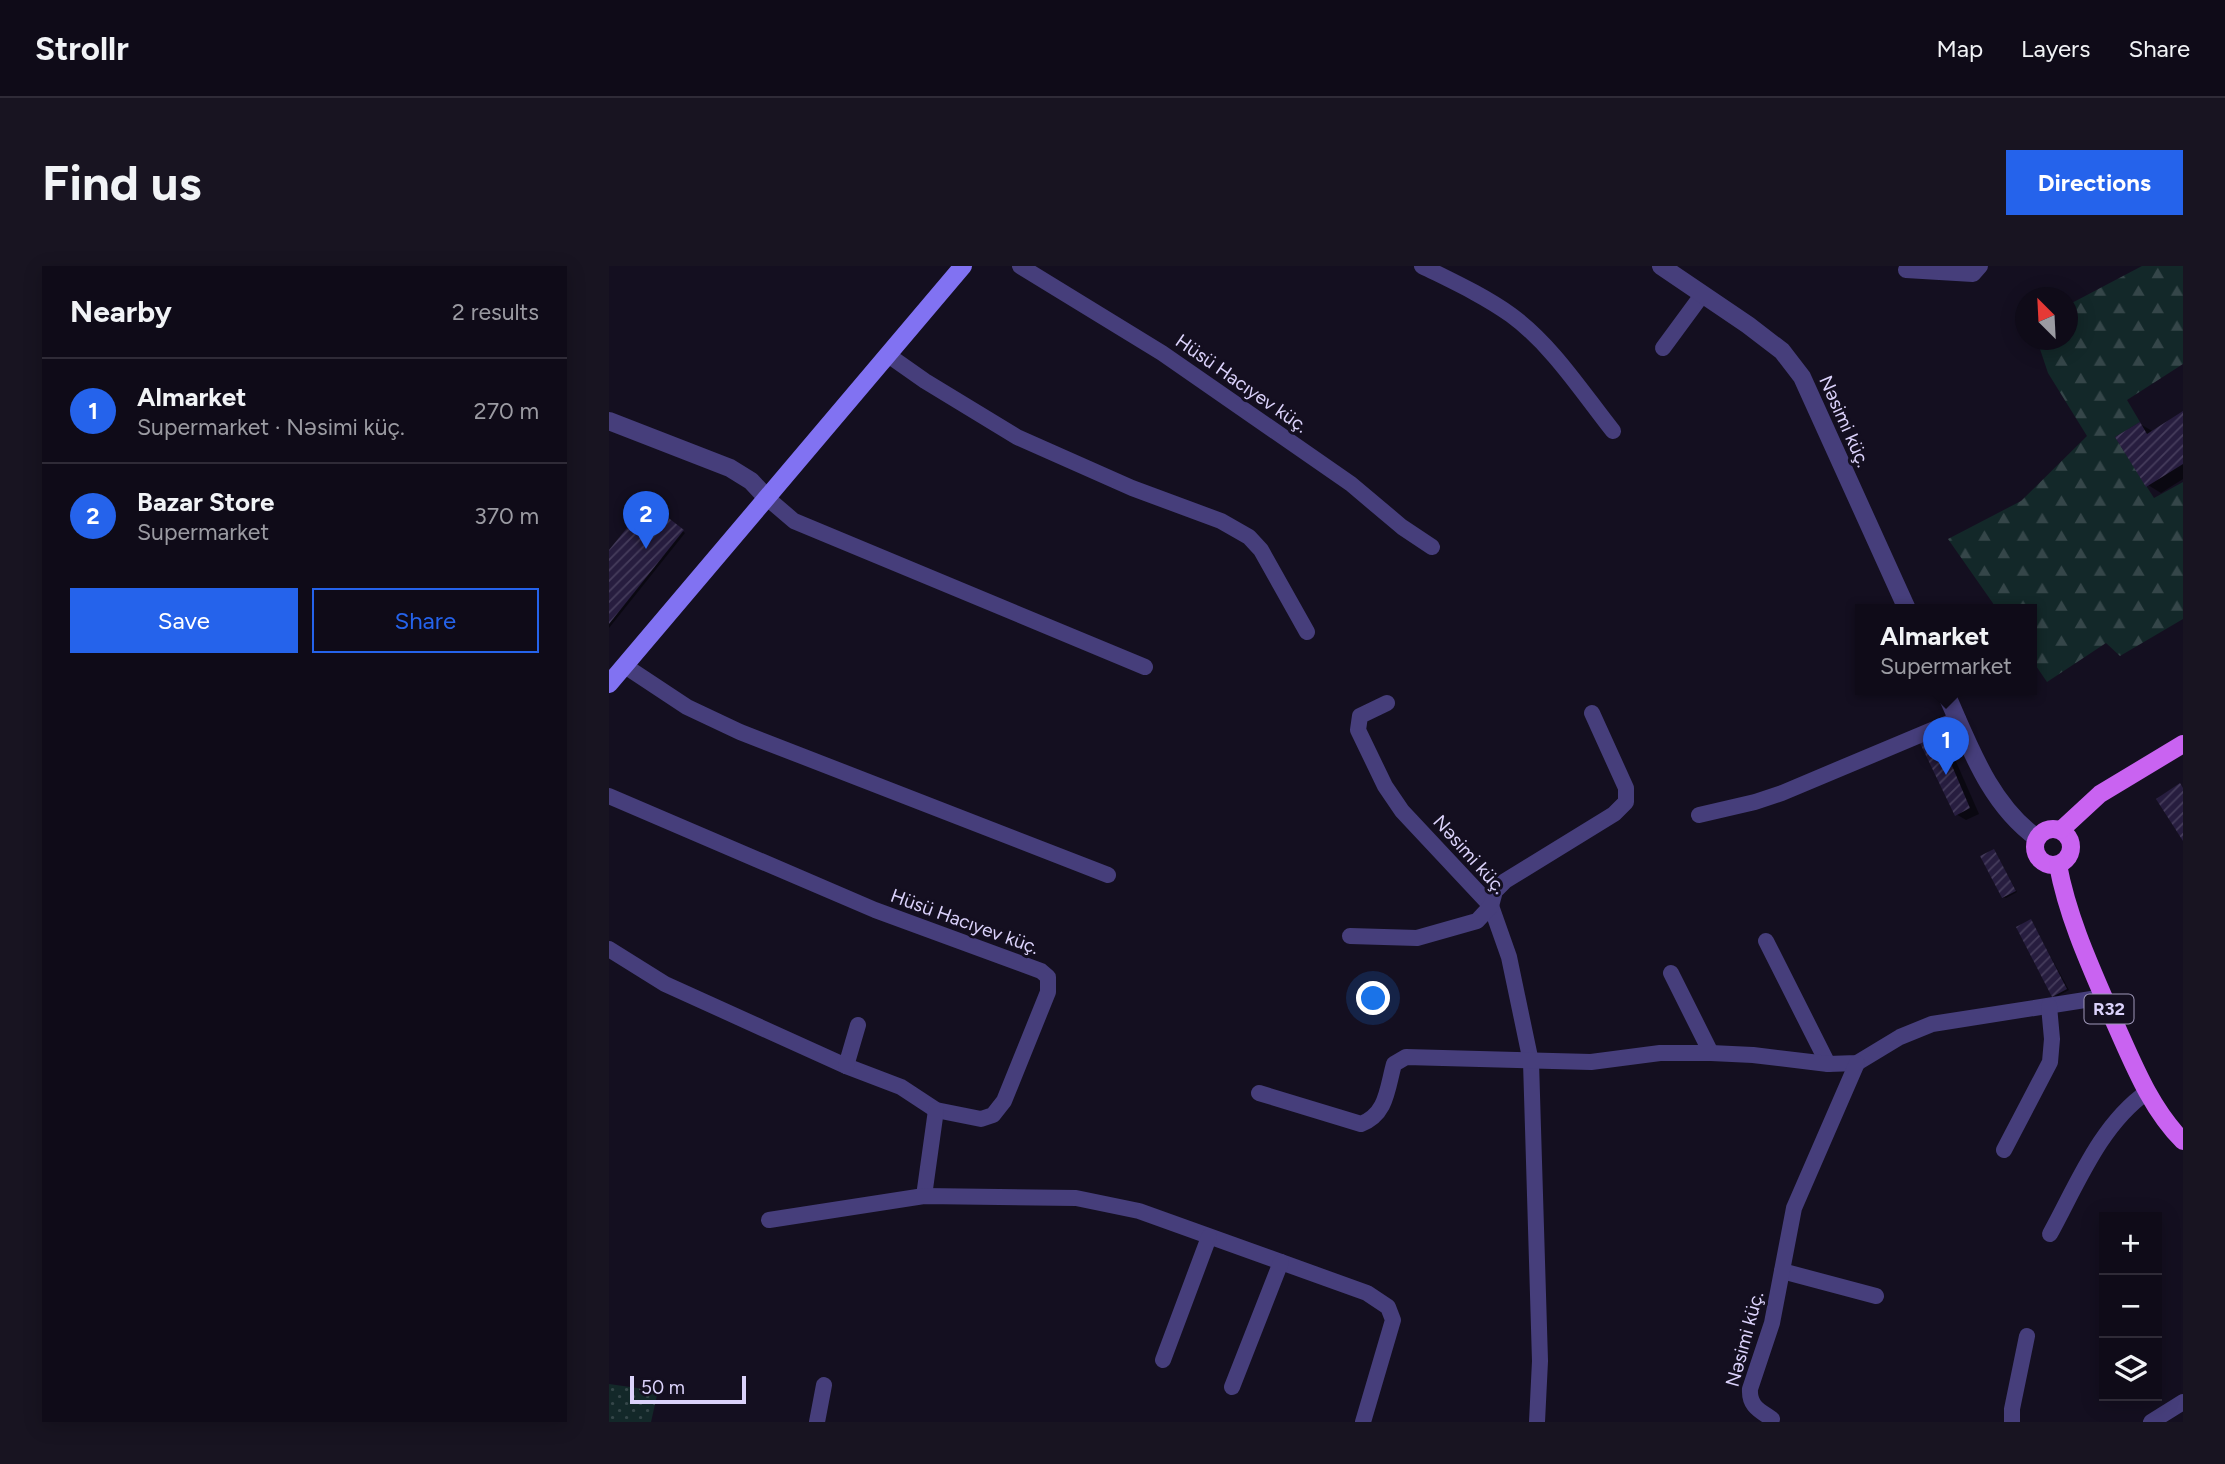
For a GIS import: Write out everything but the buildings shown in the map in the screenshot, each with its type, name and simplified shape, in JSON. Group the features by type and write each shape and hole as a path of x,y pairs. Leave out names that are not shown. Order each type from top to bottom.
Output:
{"main road":[{"path":"609,684 963,266"},
{"path":"2061,830 2100,794 2183,744"},
{"path":"2061,830 2071,844 2071,853 2058,865 2049,866 2041,862 2034,846 2043,831 2061,830"},
{"name":"R32","path":"2058,865 2072,919 2147,1092 2160,1114 2183,1141"}],"street":[{"name":"Hüsü Hacıyev küç.","path":"1020,266 1162,353 1351,484 1402,527 1432,547"},
{"path":"1422,266 1479,294 1512,316 1538,339 1613,432"},
{"name":"Nəsimi küç.","path":"1661,266 1782,351 1803,377 1905,604"},
{"path":"1906,270 1973,274 1980,266"},
{"path":"1663,348 1702,295"},
{"path":"888,355 1017,437 1132,488 1221,521 1249,537 1261,550 1307,632"},
{"path":"609,421 730,468 751,481 794,522 1145,667"},
{"path":"625,666 687,707 740,732 1108,875"},
{"path":"1947,695 1977,763 2002,806 2019,825 2037,838"},
{"name":"Nəsimi küç.","path":"1387,703 1360,716 1358,730 1385,786 1402,811 1490,906 1509,957 1531,1062 1540,1361 1537,1422"},
{"path":"1350,936 1417,938 1477,921 1490,906 1495,891 1505,881 1614,814 1626,802 1626,788 1592,713"},
{"path":"1699,815 1781,793 1958,719"},
{"name":"Hüsü Hacıyev küç.","path":"609,796 875,910 1041,971 1048,977 1048,992 1004,1101 993,1115 981,1119 936,1110 901,1087 846,1066 665,984 609,949"},
{"path":"1766,941 1828,1064"},
{"path":"1671,973 1711,1053"},
{"path":"1259,1093 1361,1124 1373,1119 1381,1111 1394,1064 1406,1057 1591,1062 1660,1053 1711,1053 1828,1064 1857,1063 1900,1037 1933,1024 2104,997"},
{"path":"2004,1150 2050,1062 2052,1039 2049,1006"},
{"path":"846,1066 858,1025"},
{"name":"Nəsimi küç.","path":"1772,1419 1753,1406 1749,1399 1750,1389 1772,1323 1794,1208 1857,1063"},
{"path":"2050,1234 2106,1133 2121,1113 2147,1092"},
{"path":"924,1195 936,1110"},
{"path":"769,1220 924,1195 1076,1198 1139,1211 1367,1293 1388,1307 1393,1320 1363,1422"},
{"path":"1163,1360 1209,1237"},
{"path":"1232,1387 1281,1262"},
{"path":"1783,1272 1876,1296"},
{"path":"2012,1422 2012,1409 2027,1336"},
{"path":"817,1422 824,1385"},
{"path":"2151,1422 2183,1402"}],"green space":[{"path":"2142,266 2183,266 2183,364 2127,400 2140,422 2115,437 2154,498 2183,482 2183,619 2120,656 2106,643 2047,682 2037,667 2037,604 1994,604 1948,539 2021,501 2087,436 2048,373 2040,350 2078,350 2078,300"},
{"path":"609,1384 658,1391 651,1422 609,1422"}],"place":[{"name":"Bazar Store","path":"646,549"},
{"name":"Almarket","path":"1946,775"}]}
